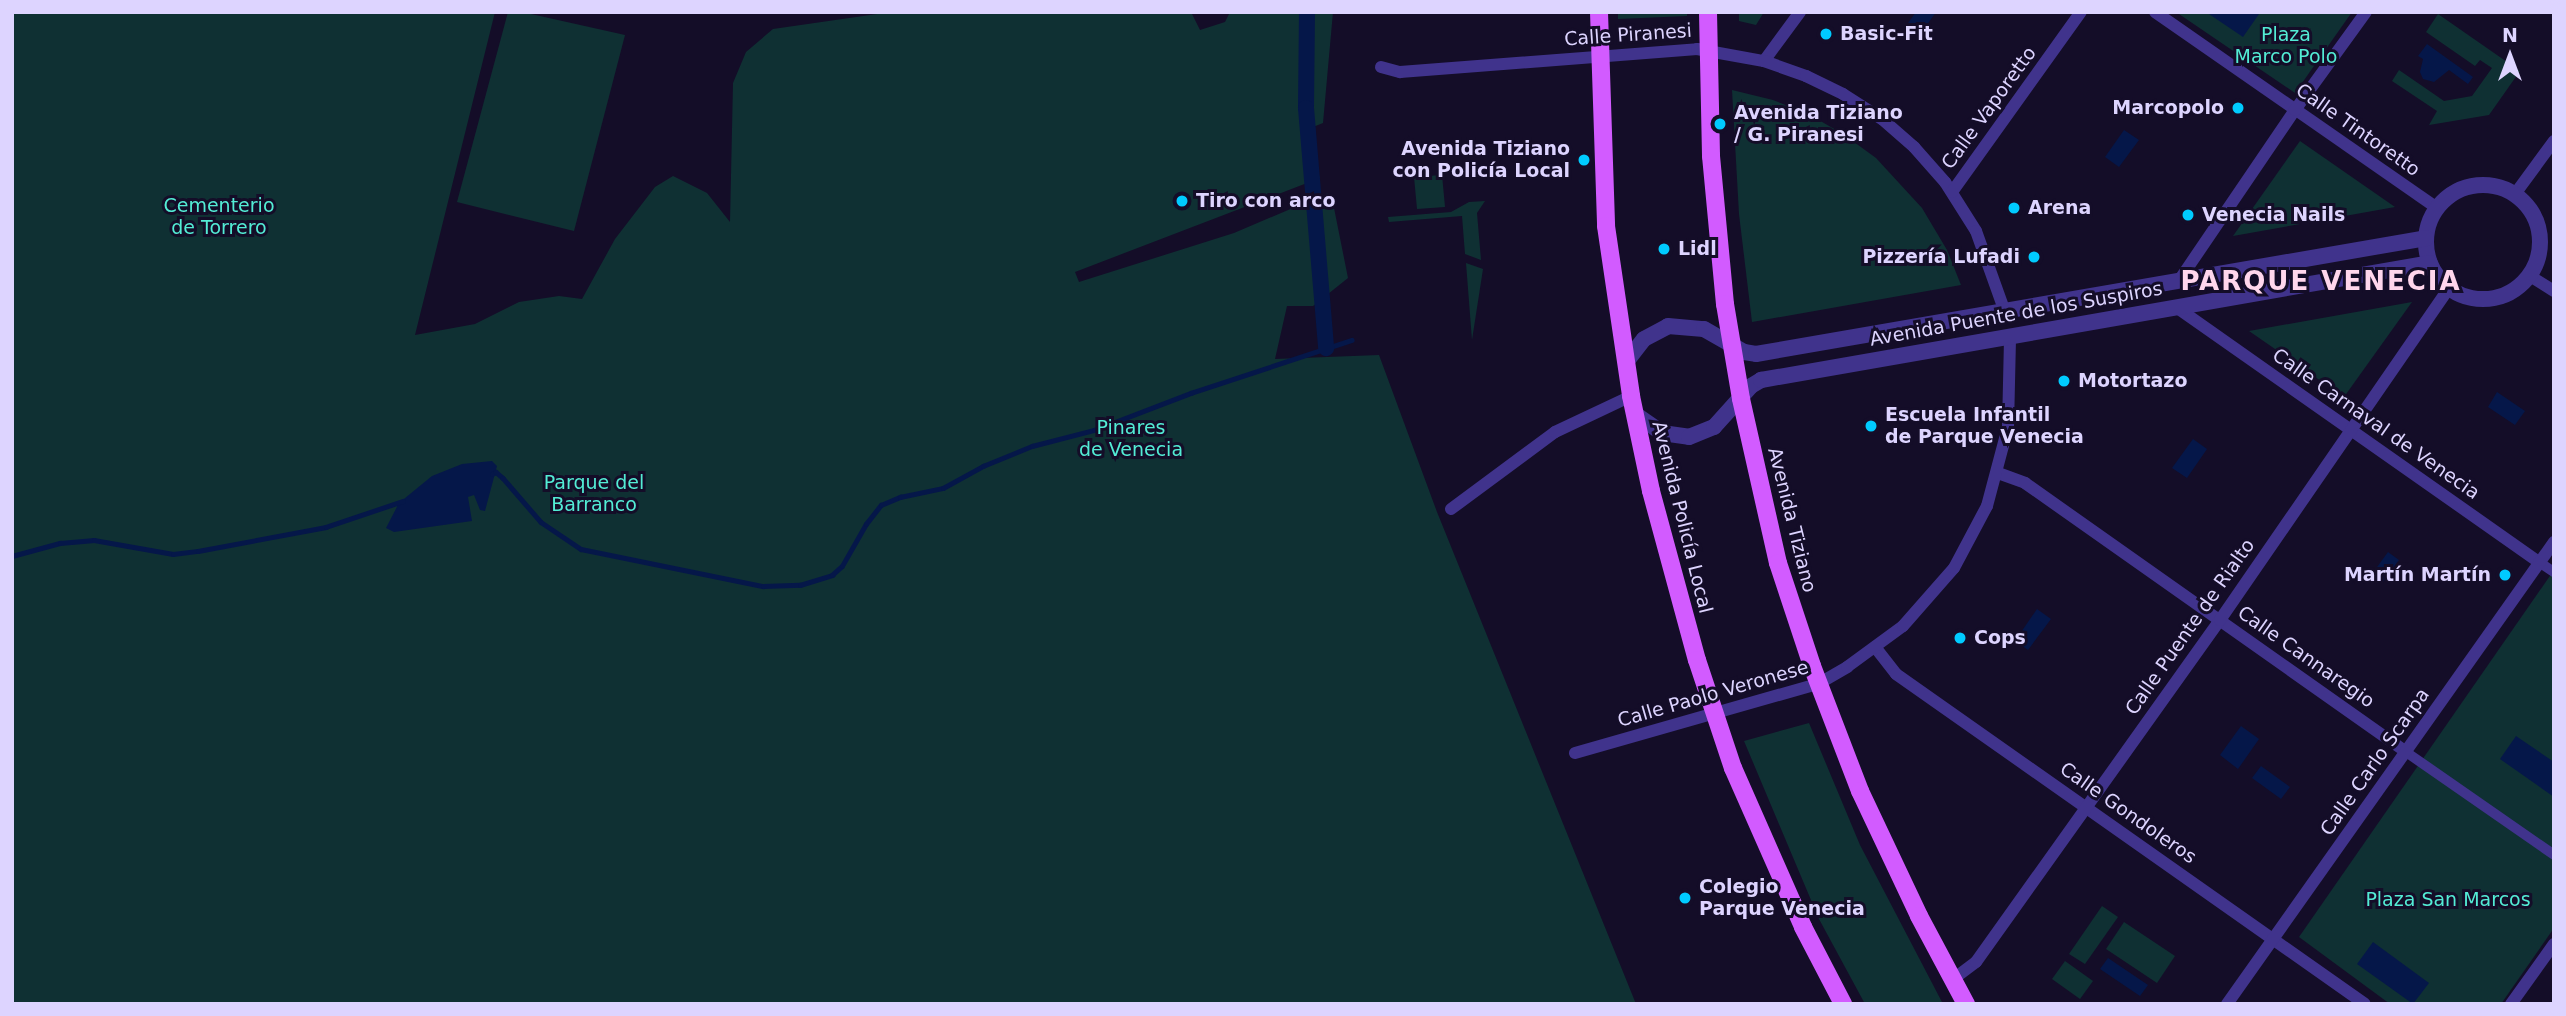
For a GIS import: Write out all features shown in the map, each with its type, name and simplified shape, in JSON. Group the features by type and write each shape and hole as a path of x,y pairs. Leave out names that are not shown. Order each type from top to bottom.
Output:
{"main road":[{"name":"Avenida Policía Local","path":"1599,12 1606,226 1631,396 1669,563 1714,715 1773,861 1843,1004"},
{"name":"Avenida Tiziano","path":"1708,12 1707,50 1717,233 1741,399 1778,563 1818,684 1885,848 1966,1004"}],"street":[{"path":"1764,61 1800,12"},
{"name":"Calle Vaporetto","path":"1952,192 2081,12"},
{"name":"Calle Tintoretto","path":"2155,12 2437,208"},
{"path":"2178,282 2295,110 2366,12"},
{"name":"Calle Piranesi","path":"1381,67 1400,72 1707,50 1764,61 1820,81 1872,112 1914,147 1952,192 1988,257 2005,312"},
{"path":"2515,194 2554,141"},
{"path":"2473,185 2495,186 2515,194 2534,215 2540,236 2538,258 2530,276 2510,292 2486,299 2461,295 2449,288 2430,263 2426,238 2437,208 2453,193 2473,185"},
{"name":"Avenida Puente de los Suspiros","path":"1732,343 1744,352 1756,354 2426,238"},
{"name":"Avenida Puente de los Suspiros","path":"1741,399 1761,380 2430,263"},
{"path":"2530,276 2554,291"},
{"name":"Calle Puente de Rialto","path":"1952,980 1976,962 2220,620 2449,288"},
{"name":"Calle Carnaval de Venecia","path":"2176,307 2554,572"},
{"path":"1626,362 1644,339 1668,326 1695,326 1732,343"},
{"name":"Calle Paolo Veronese","path":"1575,753 1818,684 1875,647 1925,604 1954,568 1978,527 1998,473 2010,401 2010,336"},
{"path":"1451,509 1555,432 1631,396"},
{"path":"1635,414 1662,433 1689,437 1714,427 1741,399"},
{"name":"Calle Cannaregio","path":"1998,473 2025,483 2554,855"},
{"name":"Calle Carlo Scarpa","path":"2227,1004 2554,542"},
{"name":"Calle Gondoleros","path":"1875,647 1896,674 2365,1004"},
{"path":"2511,1004 2554,944"}],"green space":[{"path":"12,12 495,12 415,335 475,324 519,302 559,296 582,299 615,239 655,187 673,176 707,193 730,222 733,83 746,52 773,29 891,12 1191,12 1200,30 1225,22 1230,12 1333,12 1323,123 1303,131 1320,178 1075,272 1079,282 1234,233 1328,193 1333,203 1348,278 1313,306 1287,306 1275,359 1379,355 1437,512 1636,1004 12,1004"},
{"path":"508,12 522,12 625,35 574,231 457,202"},
{"path":"1618,12 1687,12 1687,16 1618,19"},
{"path":"1739,12 1764,12 1756,25 1739,21"},
{"name":"Plaza Marco Polo","path":"2176,12 2352,12 2295,93"},
{"path":"2438,14 2520,71 2489,115 2429,125 2437,111 2392,81 2399,70 2444,101 2472,96 2492,68 2480,60 2475,66 2426,32"},
{"path":"1732,90 1773,100 1810,115 1876,158 1922,208 1947,250 1961,285 1752,322 1739,214"},
{"path":"2300,141 2395,207 2233,236"},
{"path":"1442,175 1445,207 1417,209 1414,177"},
{"path":"1485,201 1477,213 1481,260 1465,254 1462,216 1389,222 1388,217 1451,212 1469,202"},
{"path":"1466,263 1483,269 1472,340"},
{"path":"2412,302 2344,397 2249,331"},
{"name":"Plaza San Marcos","path":"2554,570 2554,928 2501,1004 2390,1004 2299,937"},
{"path":"1809,723 1860,845 1943,1004 1865,1004 1819,919 1744,741"},
{"path":"2102,906 2118,917 2085,964 2069,954"},
{"path":"2124,922 2175,956 2157,983 2106,949"},
{"path":"2065,961 2093,981 2080,999 2052,979"}],"water":[{"path":"1916,12 1936,12 1922,32 1908,23"},
{"path":"2206,12 2257,12 2259,14 2243,37"},
{"path":"2427,44 2473,77 2468,84 2449,70 2434,82 2423,79 2420,72 2423,59 2418,56"},
{"path":"2124,130 2139,140 2119,167 2105,157"},
{"path":"2497,392 2525,411 2515,425 2488,407"},
{"path":"2193,439 2207,449 2187,478 2172,468"},
{"path":"492,461 497,466 485,511 480,510 474,495 468,497 472,521 394,532 386,528 399,503 432,476 462,464"},
{"path":"2388,552 2399,560 2383,582 2372,574"},
{"path":"2037,609 2051,619 2028,650 2015,641"},
{"path":"2241,726 2259,739 2238,769 2220,755"},
{"path":"2516,736 2554,762 2554,797 2500,759"},
{"path":"2261,766 2290,787 2281,799 2252,778"},
{"path":"2373,942 2429,983 2413,1004 2357,964"},
{"path":"2108,958 2148,985 2140,996 2100,969"}],"waterway":[{"path":"1307,12 1306,108 1326,348"},
{"path":"492,474 496,472 503,478 541,522 581,549 763,586 800,585 832,575 842,566 866,524 881,505 900,497 943,488 983,466 1032,446 1094,430 1191,393 1351,340"},
{"path":"12,556 60,543 94,540 173,554 198,551 326,527 403,501"}],"place":[{"name":"Basic-Fit","path":"1826,34"},
{"name":"Marcopolo","path":"2238,108"},
{"name":"Avenida Tiziano / G. Piranesi","path":"1720,124"},
{"name":"Avenida Tiziano con Policía Local","path":"1584,160"},
{"name":"Tiro con arco","path":"1182,201"},
{"name":"Arena","path":"2014,208"},
{"name":"Venecia Nails","path":"2188,215"},
{"name":"Lidl","path":"1664,249"},
{"name":"Pizzería Lufadi","path":"2034,257"},
{"name":"Motortazo","path":"2064,381"},
{"name":"Escuela Infantil de Parque Venecia","path":"1871,426"},
{"name":"Martín Martín","path":"2505,575"},
{"name":"Cops","path":"1960,638"},
{"name":"Colegio Parque Venecia","path":"1685,898"}],"district":[{"name":"PARQUE VENECIA","path":"2321,282"}],"park label":[{"name":"Cementerio de Torrero","path":"219,217"},
{"name":"Pinares de Venecia","path":"1131,439"},
{"name":"Parque del Barranco","path":"594,494"}]}
